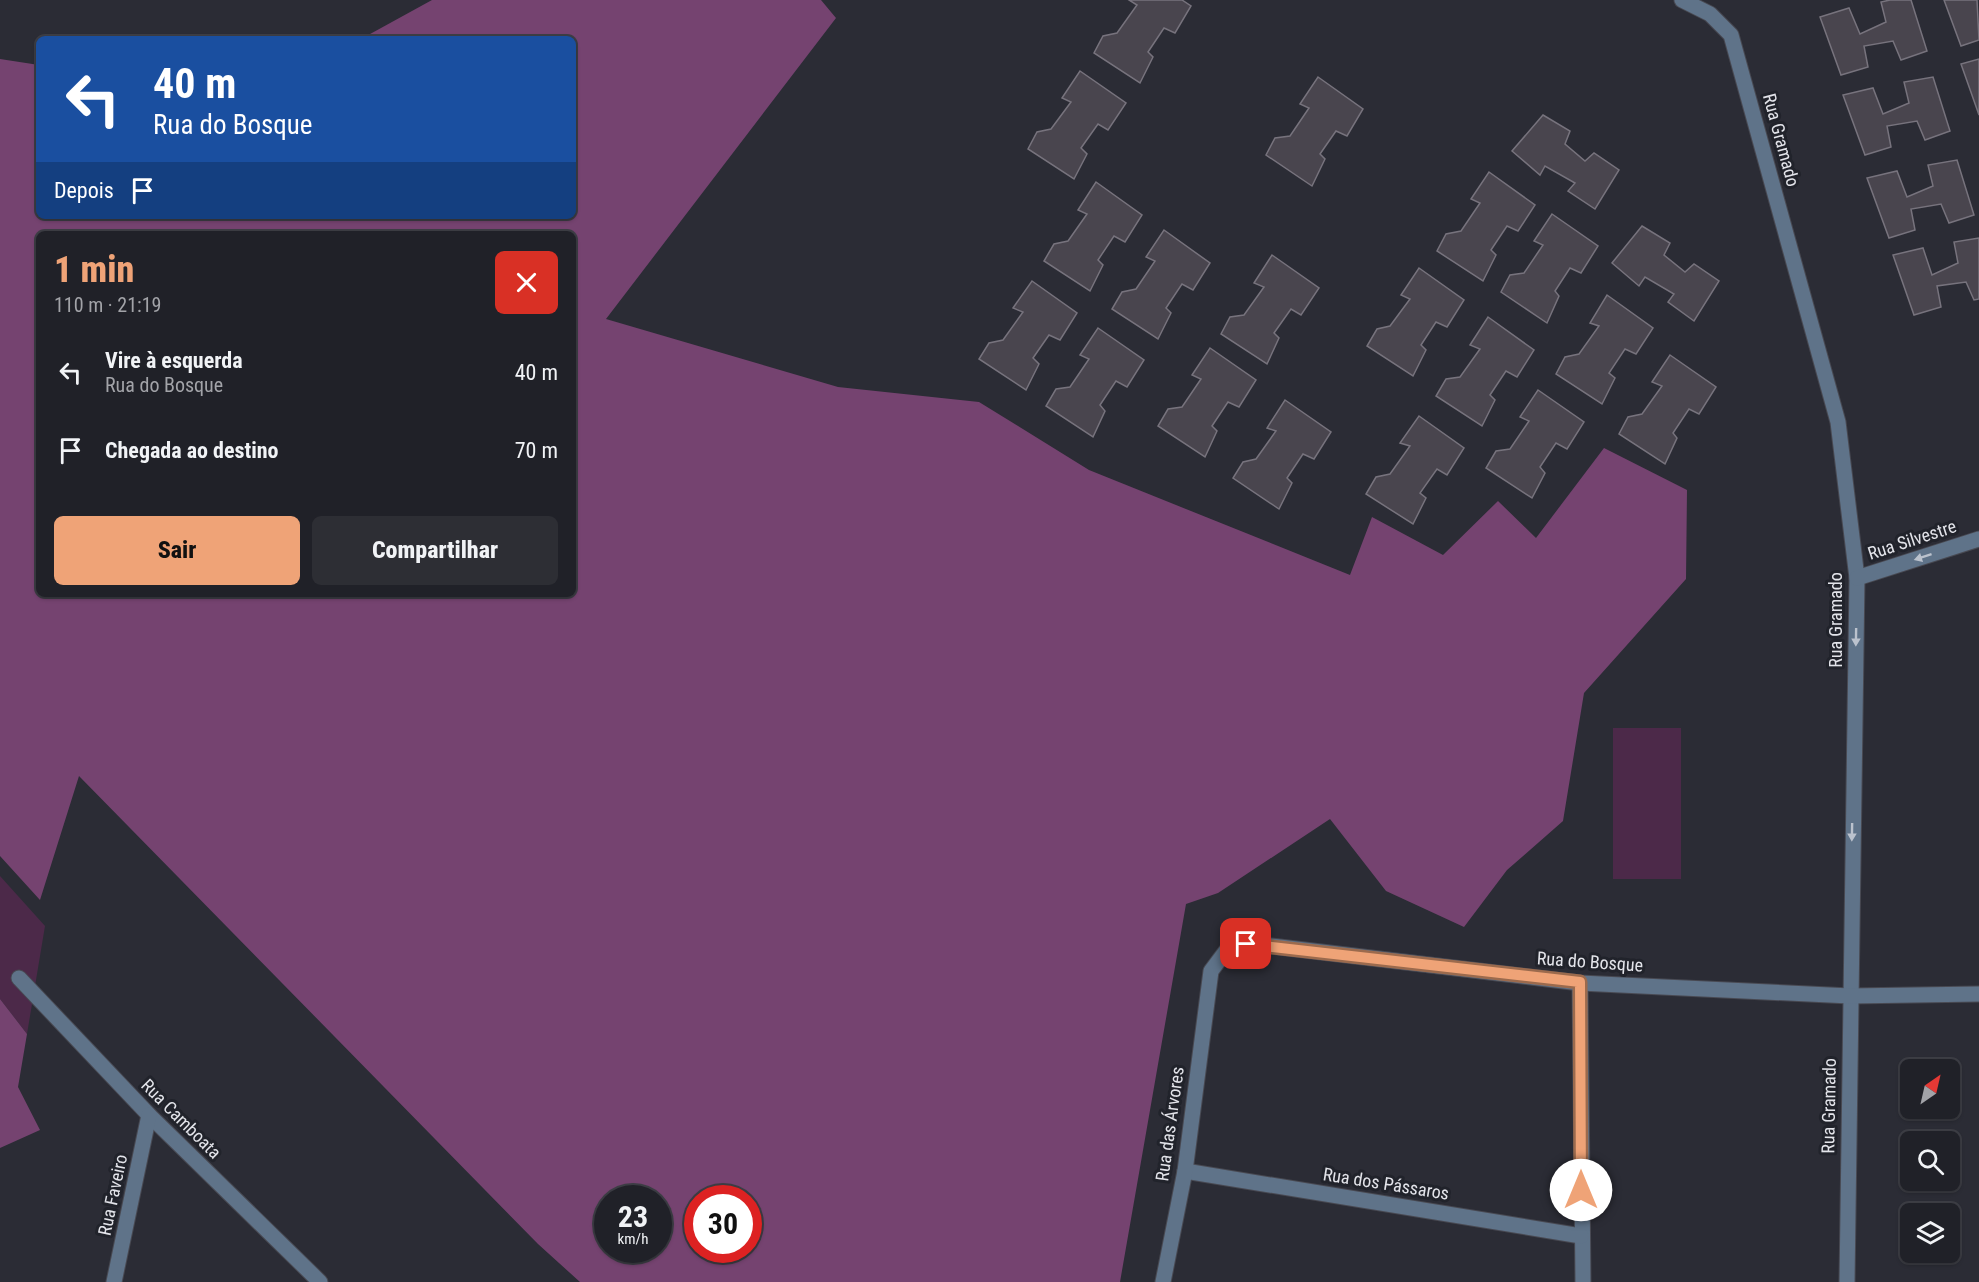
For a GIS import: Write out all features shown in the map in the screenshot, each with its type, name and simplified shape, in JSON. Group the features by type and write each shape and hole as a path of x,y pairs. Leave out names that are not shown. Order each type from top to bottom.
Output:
{"street":[{"name":"Rua Gramado","path":"1682,0 1710,14 1731,35 1838,422 1857,578 1847,1282"},
{"name":"Rua Silvestre","path":"1857,578 1979,539"},
{"name":"Rua do Bosque","path":"1210,971 1226,951 1246,944 1580,982 1851,996 1979,994"},
{"name":"Rua das Árvores","path":"1163,1282 1185,1171 1210,971"},
{"name":"Rua Camboata","path":"19,978 149,1116 320,1282"},
{"path":"1580,982 1583,1282"},
{"name":"Rua Faveiro","path":"114,1282 149,1116"},
{"name":"Rua dos Pássaros","path":"1185,1171 1581,1236"}],"shaded area":[{"path":"432,0 821,0 836,18 606,319 838,387 979,402 1089,470 1350,575 1372,517 1443,555 1498,501 1536,538 1604,448 1687,490 1686,579 1584,693 1563,821 1507,870 1464,927 1386,891 1330,819 1218,893 1186,904 1120,1282 580,1282 538,1244 79,776 40,900 0,856 0,59 36,65 36,219 576,219 576,36 366,36"},
{"path":"1613,728 1681,728 1681,879 1613,879"},
{"path":"0,876 45,926 27,1034 0,999"},
{"path":"0,999 27,1034 18,1087 40,1130 0,1148"}],"building":[{"path":"1129,0 1182,0 1191,6 1175,33 1164,28 1148,52 1153,57 1140,83 1094,53 1103,36 1117,33 1137,5"},
{"path":"1911,0 1927,51 1901,60 1893,41 1864,46 1868,67 1841,75 1820,17 1849,8 1860,34 1886,22 1881,2"},
{"path":"1944,0 1977,0 1979,40 1961,46"},
{"path":"1979,59 1979,115 1961,64"},
{"path":"1080,71 1126,103 1108,130 1098,124 1081,148 1087,154 1074,179 1028,149 1037,132 1051,129 1071,102 1062,98"},
{"path":"1318,77 1363,109 1347,136 1336,131 1320,154 1325,159 1312,186 1266,155 1275,138 1290,136 1309,108 1300,104"},
{"path":"1933,77 1950,131 1925,140 1917,121 1887,126 1891,147 1865,155 1843,95 1873,88 1883,114 1909,103 1904,82"},
{"path":"1543,115 1570,131 1565,144 1585,161 1594,153 1619,170 1595,209 1568,191 1575,183 1545,166 1540,175 1512,151"},
{"path":"1957,160 1974,215 1949,223 1941,204 1911,209 1915,230 1889,238 1867,178 1897,171 1907,197 1933,186 1928,165"},
{"path":"1489,172 1535,205 1518,231 1507,226 1491,250 1496,255 1483,281 1437,251 1446,234 1461,231 1480,203 1471,199"},
{"path":"1096,182 1142,215 1125,242 1114,236 1098,260 1103,265 1090,291 1044,261 1054,244 1068,241 1087,214 1078,210"},
{"path":"1552,214 1598,246 1581,273 1570,268 1555,291 1559,296 1547,323 1501,292 1510,275 1524,273 1543,245 1534,241"},
{"path":"1642,226 1670,243 1664,255 1685,272 1694,264 1719,281 1694,321 1668,302 1674,294 1645,277 1639,286 1612,263"},
{"path":"1164,230 1210,263 1193,290 1182,284 1166,308 1171,313 1158,339 1112,309 1122,292 1136,289 1155,261 1146,257"},
{"path":"1979,238 1979,299 1974,300 1966,282 1937,286 1941,307 1914,315 1893,255 1923,248 1932,275 1958,263 1954,242"},
{"path":"1272,255 1319,288 1301,315 1291,309 1274,333 1279,338 1267,364 1221,334 1230,317 1244,315 1264,287 1254,283"},
{"path":"1419,268 1464,300 1447,327 1436,322 1421,345 1426,350 1413,376 1367,346 1377,329 1390,326 1410,299 1401,295"},
{"path":"1032,281 1077,313 1060,340 1049,335 1033,358 1039,364 1026,390 979,359 989,343 1003,340 1023,312 1013,308"},
{"path":"1607,295 1653,328 1636,354 1625,349 1609,373 1615,378 1602,404 1556,374 1565,357 1579,354 1599,326 1590,323"},
{"path":"1488,317 1534,350 1517,377 1506,371 1490,395 1495,400 1482,426 1436,396 1446,379 1460,377 1480,349 1470,345"},
{"path":"1098,328 1144,360 1127,387 1116,381 1100,405 1105,411 1093,437 1046,406 1056,389 1070,387 1089,359 1080,355"},
{"path":"1210,348 1256,380 1239,407 1228,402 1212,426 1217,431 1205,457 1158,426 1168,409 1182,407 1201,379 1192,375"},
{"path":"1670,355 1716,387 1699,414 1689,409 1673,433 1677,438 1665,464 1619,434 1628,417 1642,414 1662,386 1652,382"},
{"path":"1538,390 1584,422 1567,449 1556,443 1540,467 1545,473 1532,498 1486,468 1496,451 1510,449 1529,421 1520,417"},
{"path":"1285,400 1331,432 1314,459 1303,454 1287,478 1292,483 1279,509 1233,478 1243,462 1256,459 1276,431 1267,428"},
{"path":"1419,416 1464,448 1447,475 1437,469 1420,493 1426,498 1413,524 1366,494 1376,477 1390,474 1410,446 1400,443"}],"route":[{"path":"1246,944 1580,982 1581,1190"}]}
